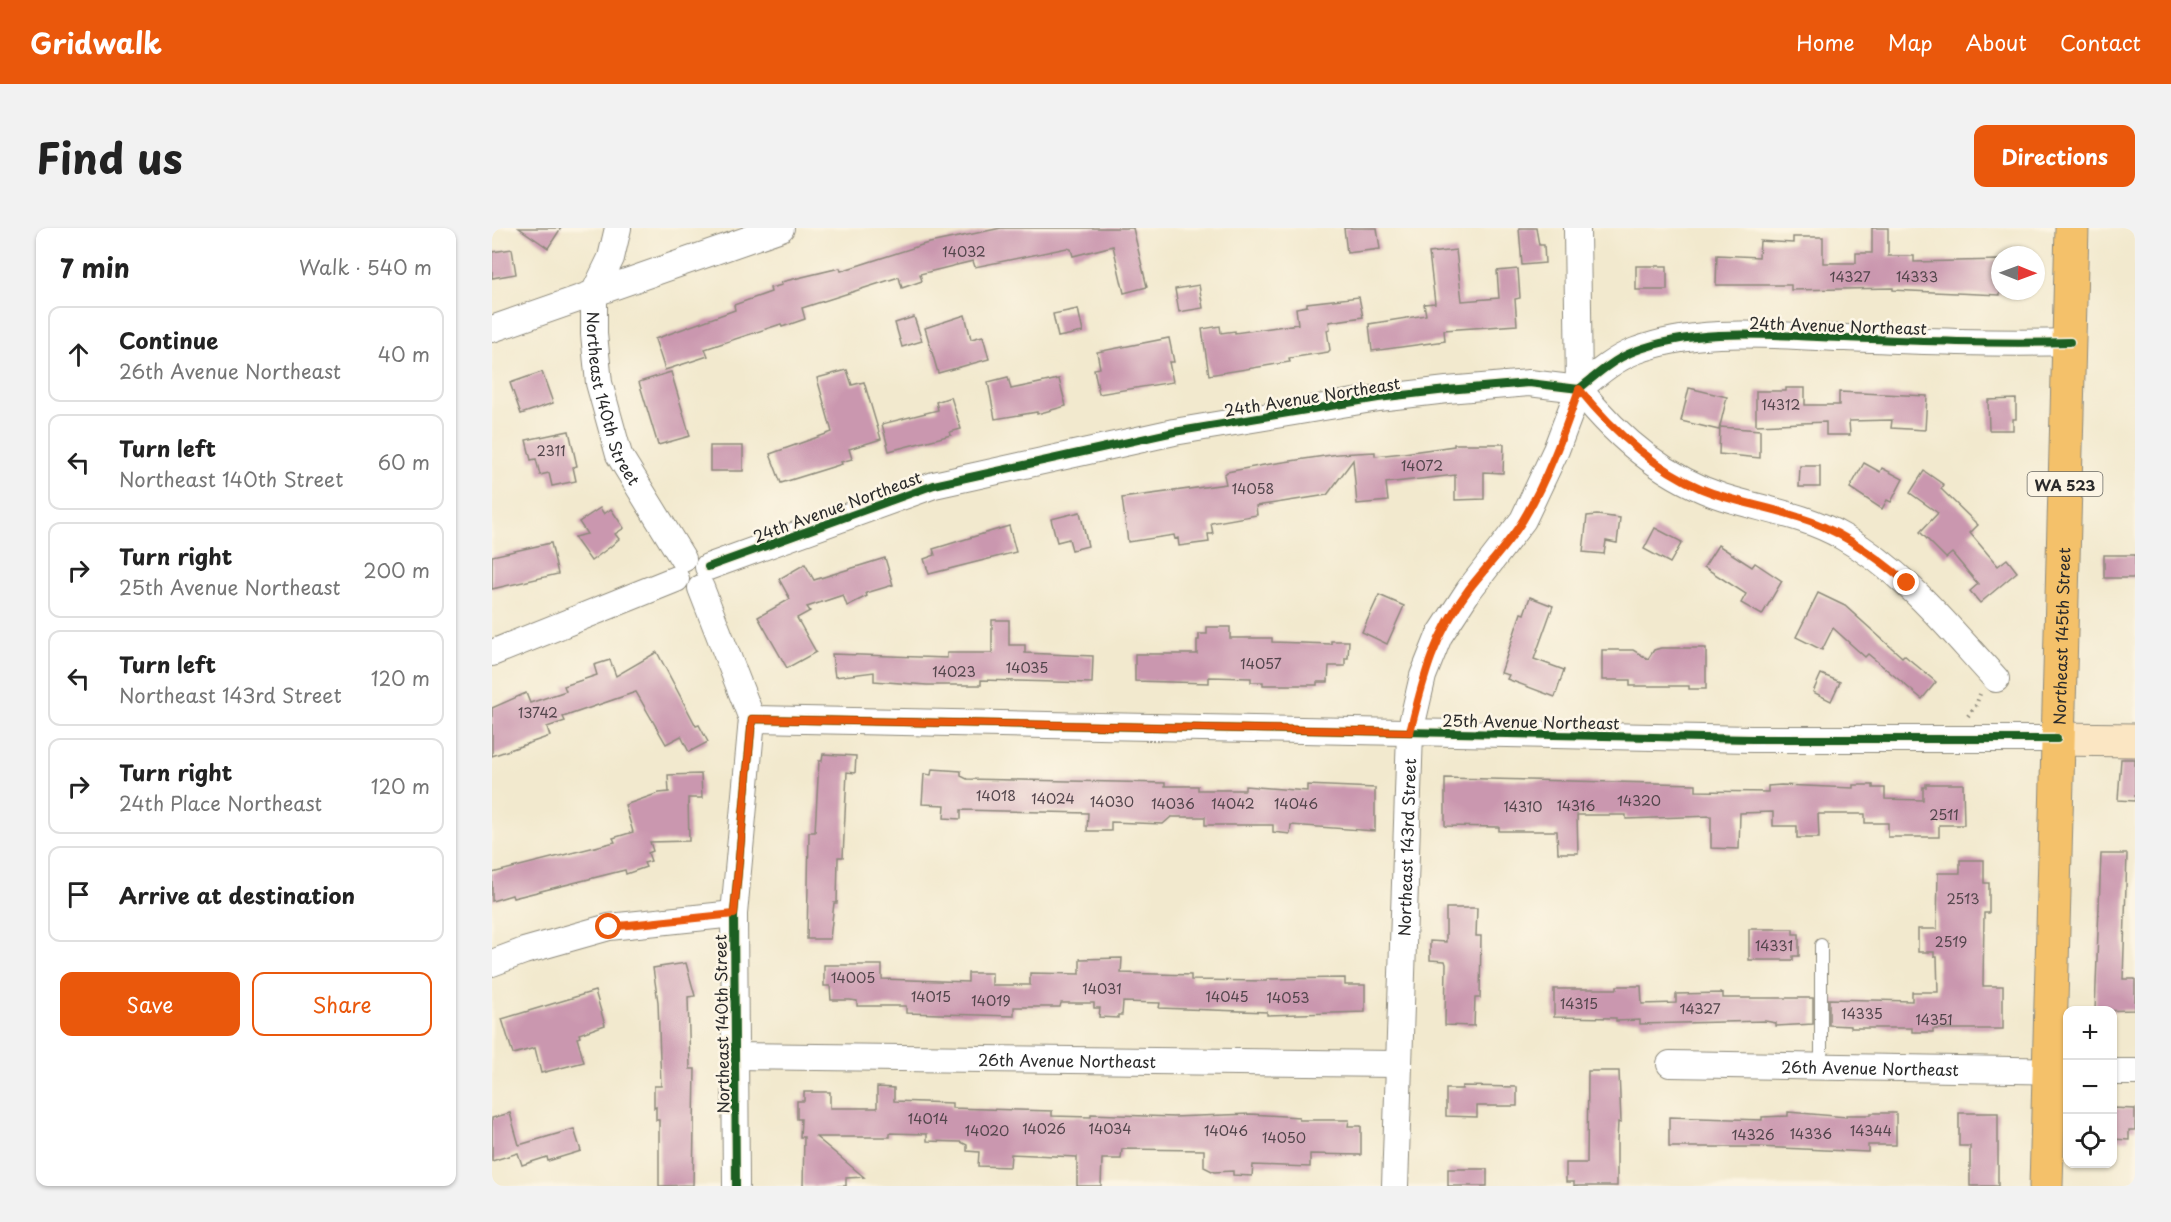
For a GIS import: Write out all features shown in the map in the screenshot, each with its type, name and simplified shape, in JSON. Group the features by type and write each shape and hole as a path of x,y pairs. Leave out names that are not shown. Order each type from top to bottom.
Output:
{"main road":[{"name":"Northeast 145th Street","path":"2046,1186 2059,1070 2057,740 2072,228"}],"street":[{"name":"Northeast 140th Street","path":"618,228 611,258 594,293 599,383 616,445 680,569"},
{"path":"492,329 781,228"},
{"name":"Northeast 143rd Street","path":"1395,1186 1397,1064 1410,732 1423,676 1439,636 1469,590 1523,520 1556,450 1579,389 1577,228"},
{"name":"24th Avenue Northeast","path":"704,578 934,485 1174,432 1378,398 1529,383 1579,389 1618,359 1636,351 1698,338 1753,335 2007,344 2070,342"},
{"path":"1579,389 1622,437 1664,469 1722,497 1811,521 1843,537 1877,559 1907,583 1988,686"},
{"path":"492,653 680,569 697,557 704,578"},
{"name":"Northeast 140th Street","path":"704,578 752,719 734,914 736,1186"},
{"name":"25th Avenue Northeast","path":"752,719 1752,739 2135,740"},
{"path":"492,963 524,951 615,926 734,914"},
{"name":"26th Avenue Northeast","path":"735,1056 1397,1064"},
{"name":"26th Avenue Northeast","path":"1670,1064 2059,1070"},
{"path":"2117,1072 2135,1072"}],"lane":[{"path":"1821,945 1821,1067"}],"path":[{"path":"1960,720 1973,710 1988,686"}],"building":[{"path":"519,228 561,228 548,248"},
{"path":"1001,228 1133,228 1147,287 1124,293 1113,246 1073,256 1071,249 1067,248 975,267 973,261 920,274 922,281 902,288 899,277 802,308 805,319 782,327 781,324 705,349 708,356 665,370 655,339 735,310 734,305 771,292 770,288 782,285 781,282 840,268 841,271 925,244"},
{"path":"1344,228 1377,228 1380,249 1347,253"},
{"path":"1519,228 1536,228 1539,245 1544,245 1545,263 1522,265"},
{"path":"1872,228 1888,228 1888,256 1914,256 1914,262 1991,260 1991,295 1893,290 1893,288 1791,290 1791,285 1716,285 1717,255 1759,257 1760,241 1793,243 1793,237 1823,237 1823,263 1856,263 1856,253 1872,253"},
{"path":"512,249 516,274 492,278 492,252"},
{"path":"1456,250 1462,301 1499,298 1497,271 1518,269 1520,298 1515,299 1517,325 1444,330 1445,341 1372,351 1369,324 1426,315 1424,304 1435,303 1429,253"},
{"path":"1636,266 1667,266 1667,290 1636,290"},
{"path":"1199,285 1203,308 1179,312 1175,289"},
{"path":"1359,297 1363,317 1329,322 1330,329 1327,330 1330,350 1328,352 1289,358 1290,362 1209,375 1202,329 1220,326 1221,333 1235,331 1235,333 1298,324 1296,308 1307,306 1307,303"},
{"path":"1078,309 1083,332 1058,337 1053,314"},
{"path":"965,315 971,339 983,336 989,359 938,373 925,328"},
{"path":"914,317 922,341 902,347 895,323"},
{"path":"1169,338 1174,362 1169,362 1173,382 1099,394 1094,369 1100,368 1097,352"},
{"path":"847,370 852,385 864,382 881,439 849,449 852,459 841,462 842,464 781,483 770,454 832,432 817,378"},
{"path":"542,372 553,403 521,414 510,383"},
{"path":"671,372 690,436 658,445 639,382"},
{"path":"1008,377 1011,389 1059,379 1066,406 1037,414 1037,412 995,419 988,382"},
{"path":"1689,388 1727,397 1719,430 1681,421"},
{"path":"1786,388 1805,388 1805,405 1839,405 1839,392 1927,396 1925,430 1891,428 1892,420 1849,421 1850,435 1826,435 1826,422 1756,425 1756,391 1786,391"},
{"path":"951,397 961,429 950,432 951,435 889,451 882,424 938,410 936,402"},
{"path":"2016,399 2016,419 2013,419 2013,430 1989,430 1988,400"},
{"path":"1720,427 1760,430 1760,458 1719,454"},
{"path":"569,431 577,466 573,467 576,481 552,486 549,473 540,475 536,459 531,460 526,440"},
{"path":"1454,444 1504,444 1503,473 1484,472 1484,499 1455,500 1455,475 1386,483 1388,501 1357,504 1353,460 1327,495 1256,506 1257,515 1211,523 1213,534 1208,534 1209,542 1179,546 1178,538 1175,539 1174,535 1128,542 1122,498 1226,484 1224,475 1227,472 1264,465 1338,454 1375,452 1375,456 1404,453 1454,446"},
{"path":"710,446 743,446 743,471 710,471"},
{"path":"1864,463 1880,472 1882,468 1903,479 1891,502 1887,500 1882,509 1850,488"},
{"path":"1800,466 1820,466 1820,487 1799,487"},
{"path":"1924,471 1944,485 1941,489 1978,525 1970,533 1998,566 2007,559 2017,572 1980,603 1970,591 1978,584 1952,553 1946,558 1920,532 1938,513 1910,493"},
{"path":"600,508 604,514 611,509 624,528 615,534 619,539 591,561 574,537 587,534 579,522"},
{"path":"1080,512 1088,546 1072,550 1069,539 1057,542 1051,519"},
{"path":"1587,516 1620,518 1617,543 1606,541 1604,554 1583,552"},
{"path":"1009,526 1016,552 929,574 924,559 935,555 933,549"},
{"path":"1655,528 1682,542 1670,563 1644,549"},
{"path":"551,543 558,574 492,589 492,556"},
{"path":"1718,545 1752,567 1755,563 1782,581 1762,615 1741,603 1746,594 1704,567"},
{"path":"2104,555 2135,555 2135,578 2104,578"},
{"path":"885,558 893,585 866,593 867,596 847,606 843,595 807,607 810,611 797,618 816,652 787,668 758,617 790,599 779,579 805,564 814,580"},
{"path":"1818,593 1845,606 1902,657 1904,655 1936,682 1922,699 1868,654 1865,657 1833,628 1822,650 1796,637"},
{"path":"1379,595 1404,606 1387,644 1362,632"},
{"path":"1530,597 1553,606 1534,659 1564,670 1555,697 1507,679 1509,675 1501,673 1521,613 1524,614"},
{"path":"992,620 1009,620 1009,645 1025,645 1025,653 1093,656 1092,683 981,680 981,685 927,685 874,681 874,672 835,677 832,654 947,658 947,653 992,653"},
{"path":"1207,627 1230,627 1230,638 1272,638 1272,642 1331,644 1331,641 1349,641 1348,658 1345,658 1345,666 1329,666 1328,682 1317,682 1317,685 1263,685 1263,682 1251,682 1251,678 1209,677 1209,683 1135,681 1135,654 1197,654 1199,634 1207,634"},
{"path":"1706,648 1706,689 1689,689 1689,686 1630,686 1630,680 1602,680 1602,650 1633,650 1648,659 1654,650"},
{"path":"657,652 696,726 699,725 708,742 689,752 681,736 666,744 636,692 563,717 565,721 547,727 550,736 492,756 492,708 526,693 530,703 566,691 564,686 597,675 594,665 610,660 616,676"},
{"path":"1821,674 1840,682 1831,701 1813,692"},
{"path":"823,754 856,756 855,773 847,772 843,857 838,857 837,903 834,903 830,939 807,939 809,832 815,832 819,761 822,761"},
{"path":"2121,759 2135,759 2135,801 2118,800"},
{"path":"932,769 961,771 961,776 967,779 1165,783 1165,786 1198,786 1198,790 1245,790 1245,786 1307,791 1307,785 1375,788 1375,831 1291,825 1290,834 1273,832 1273,825 1205,825 1205,817 1171,817 1163,824 1111,822 1111,831 1087,831 1088,813 961,810 961,819 944,818 945,805 922,804 924,774 931,775"},
{"path":"701,774 702,798 688,798 689,841 650,842 653,851 648,853 651,861 644,863 646,867 626,874 625,870 513,898 512,895 492,901 492,873 615,842 613,838 633,832 625,805 659,793 669,792 668,775"},
{"path":"1445,778 1696,784 1696,791 1768,792 1768,786 1781,785 1853,788 1853,785 1873,785 1873,788 1885,788 1885,799 1923,800 1923,787 1926,787 1926,784 1963,784 1964,825 1939,825 1939,837 1888,837 1888,823 1865,823 1865,814 1818,814 1819,838 1797,838 1797,826 1773,826 1773,812 1740,813 1739,849 1711,848 1711,816 1626,819 1626,815 1577,815 1578,853 1558,853 1557,831 1499,831 1499,827 1445,826"},
{"path":"2101,854 2127,854 2123,979 2135,979 2135,1010 2117,1010 2117,1006 2095,1006"},
{"path":"1960,860 1984,860 1984,883 1989,883 1989,913 1984,913 1983,986 2003,986 2003,1029 1933,1029 1933,1032 1912,1032 1912,1028 1851,1028 1851,1026 1829,1025 1829,999 1912,1001 1912,992 1938,992 1937,957 1934,957 1934,952 1918,952 1918,929 1937,929 1938,873 1960,873"},
{"path":"1446,908 1477,908 1476,936 1481,936 1480,998 1475,998 1474,1026 1445,1025 1446,964 1445,961 1430,960 1430,941 1446,942"},
{"path":"1749,929 1793,929 1793,934 1799,934 1799,956 1793,956 1793,960 1749,960"},
{"path":"1122,958 1121,973 1191,975 1191,980 1267,981 1267,979 1345,978 1345,985 1365,985 1365,1012 1267,1015 1267,1012 1159,1008 1160,1003 1123,1002 1122,1015 1118,1015 1118,1018 1099,1017 1100,1008 1094,1008 1094,1003 1061,1003 1060,1007 1014,1007 1014,1016 906,1013 906,1006 857,1006 857,1001 831,1000 830,986 824,986 824,965 882,965 882,979 968,982 968,973 992,973 992,985 1030,985 1030,973 1080,974 1080,959"},
{"path":"686,963 695,996 688,997 690,1069 695,1069 693,1185 659,1186 659,1120 656,1120 656,1107 654,1108 654,1086 661,1086 658,1002 653,968"},
{"path":"1617,986 1641,986 1642,1004 1676,1003 1676,994 1723,993 1723,998 1813,998 1813,1024 1776,1026 1776,1023 1765,1021 1640,1024 1640,1020 1616,1021 1616,1018 1554,1017 1554,989 1617,989"},
{"path":"595,991 605,1025 579,1034 580,1037 577,1038 584,1062 541,1073 535,1048 513,1054 502,1019"},
{"path":"1588,1071 1619,1071 1621,1123 1618,1122 1617,1186 1574,1186 1574,1182 1566,1182 1566,1163 1587,1163"},
{"path":"1462,1086 1517,1087 1517,1106 1477,1106 1477,1117 1446,1116 1446,1089 1462,1089"},
{"path":"877,1087 894,1088 894,1101 952,1103 952,1108 1052,1111 1052,1116 1091,1117 1091,1114 1173,1117 1250,1114 1299,1117 1299,1120 1349,1120 1348,1126 1361,1126 1361,1155 1310,1154 1310,1167 1253,1165 1252,1176 1233,1175 1233,1171 1214,1172 1204,1167 1204,1150 1122,1149 1121,1159 1102,1159 1101,1186 1077,1186 1077,1157 1011,1154 1010,1167 978,1166 979,1152 967,1151 967,1145 961,1142 927,1141 927,1134 890,1133 890,1137 816,1137 864,1177 846,1178 846,1186 803,1186 804,1137 800,1137 801,1119 797,1119 797,1101 804,1101 804,1092 830,1092 830,1108 877,1108"},
{"path":"2117,1108 2135,1109 2135,1130 2129,1130 2129,1140 2117,1139"},
{"path":"1788,1112 1846,1117 1846,1115 1871,1115 1871,1113 1896,1113 1896,1145 1868,1145 1868,1152 1758,1147 1669,1147 1669,1117 1762,1120 1762,1117 1788,1116"},
{"path":"510,1113 519,1145 574,1129 581,1151 548,1161 547,1157 522,1165 518,1153 492,1161 492,1118"},
{"path":"1959,1113 1998,1113 1998,1186 1970,1186 1970,1146 1959,1146"},
{"path":"1448,1169 1487,1169 1487,1186 1448,1186"}],"cycle path":[{"path":"708,567 934,485 1174,432 1378,398 1529,383 1579,389 1606,367 1627,354 1660,343 1686,338 1738,334 1956,342 2070,342"},
{"path":"736,1186 734,914 752,719 1752,739 2057,739"}],"route":[{"path":"609,927 734,914 752,719 1410,732 1423,676 1439,636 1469,590 1523,520 1556,450 1579,389 1622,437 1664,469 1722,497 1811,521 1861,548 1907,583"}]}
